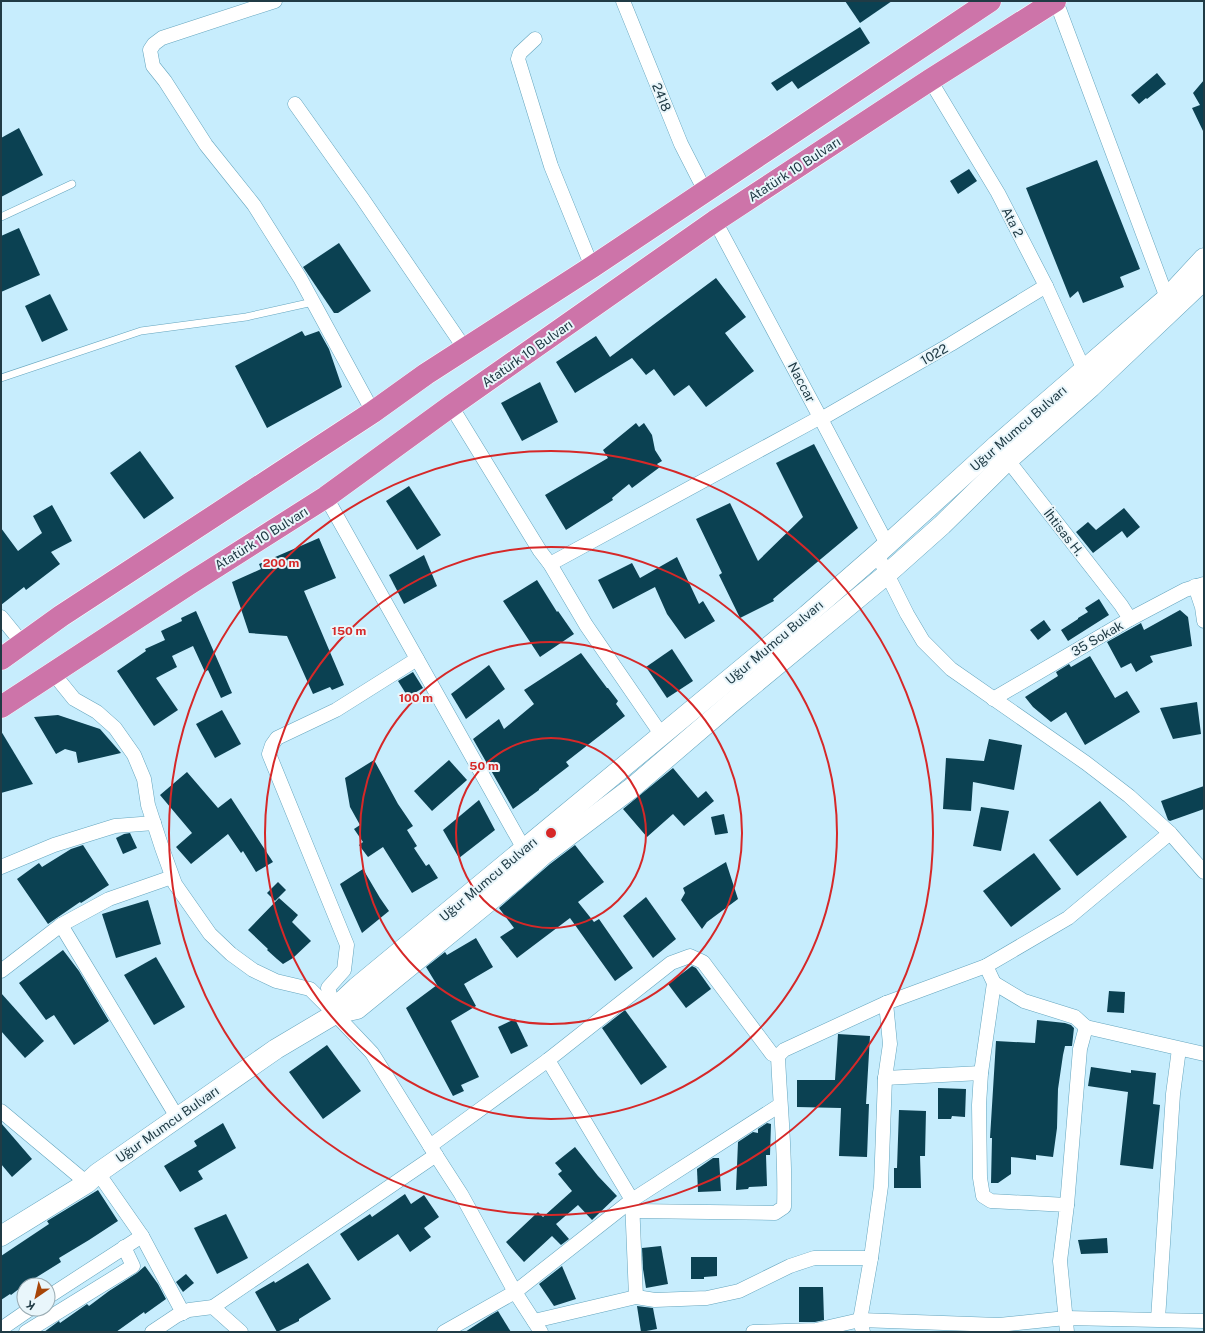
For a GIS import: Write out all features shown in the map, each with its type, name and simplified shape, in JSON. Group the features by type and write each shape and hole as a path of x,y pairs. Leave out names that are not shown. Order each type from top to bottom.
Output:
{"highway":[{"path":"1,659 61,616 373,412 426,374 592,267 990,1"},
{"name":"Atatürk 10 Bulvarı","path":"1,707 195,580 326,497 451,406 715,221 930,80 1055,1"}],"street":[{"path":"275,1 162,38 154,44 150,50 153,66 165,81 206,145 254,205 300,278 373,412"},
{"name":"2418","path":"623,1 681,144 705,191"},
{"path":"1055,1 1168,298"},
{"path":"534,39 520,53 518,59 551,166 592,267"},
{"name":"Ata 2","path":"930,80 998,193 1046,286 1084,370"},
{"path":"295,104 362,198 465,349"},
{"name":"Naccar","path":"715,221 821,419 882,549 887,574 907,614 923,640 951,669 1086,763 1129,796 1170,833 1204,872"},
{"name":"Uğur Mumcu Bulvarı","path":"1,1236 92,1178 276,1049 336,1014 357,1009 514,881 543,855 633,787 731,703 887,574 942,525 1003,453 1084,370 1168,298 1204,258"},
{"name":"Uğur Mumcu Bulvarı","path":"336,1014 340,1003 357,987 661,734 741,670 882,549 1003,453 1091,387 1204,280"},
{"name":"1022","path":"550,564 817,419 821,419 951,344 1046,286"},
{"path":"451,406 540,551 550,564 586,625 661,734"},
{"name":"İhtisas H.","path":"1003,453 1130,618"},
{"path":"326,497 524,849"},
{"path":"1199,585 1204,621"},
{"name":"35 Sokak","path":"993,699 1130,618 1185,590 1199,585"},
{"path":"1,617 23,644"},
{"path":"336,1014 328,988 344,970 347,945 269,754 272,745 277,738 336,710 418,659"},
{"path":"54,673 74,699 97,712 115,728 134,755 144,779 148,805 172,877 175,884 210,934 231,954 253,970 276,981 310,989 336,1014 372,1053 461,1194 515,1292 538,1327 636,1297 655,1300 707,1298 738,1292 790,1266 814,1258 871,1258"},
{"path":"1,867 54,845 115,826 154,823"},
{"path":"633,1206 775,1213 784,1207 785,1180 778,1056 784,1050 886,1003 986,966 1068,918 1170,833"},
{"path":"1,971 61,925 109,899 172,877"},
{"path":"61,925 177,1117"},
{"path":"152,1332 189,1310 214,1307 433,1151 671,963 690,956 703,962 772,1054 778,1056"},
{"path":"986,966 994,983 981,1072 980,1178 983,1196 991,1201 1067,1205"},
{"path":"994,983 1024,1001 1074,1017 1086,1027 1204,1054"},
{"path":"862,1326 881,1186 885,1078 890,1044 886,1003"},
{"path":"1067,1325 1060,1261 1067,1205 1080,1049 1086,1027"},
{"path":"1158,1319 1173,1094 1179,1049"},
{"path":"548,1060 606,1155 633,1206 636,1297"},
{"path":"885,1078 981,1072"},
{"path":"444,1332 515,1292 633,1206 780,1105"},
{"path":"1,1111 92,1178 142,1236 183,1313"},
{"path":"56,1292 142,1236"},
{"path":"26,1332 133,1266 124,1247"},
{"path":"214,1307 241,1332"},
{"path":"1,1329 18,1317"},
{"path":"753,1332 816,1330 862,1326 1067,1325 1158,1319 1204,1321"}],"lane":[{"path":"1,217 72,184"},
{"path":"1,378 141,331 246,317 313,302"}],"building":[{"path":"845,1 892,1 860,23"},
{"path":"860,27 870,43 798,89 792,81 777,91 771,83"},
{"path":"1157,73 1166,84 1139,104 1131,95"},
{"path":"1204,80 1204,133 1192,108 1200,105 1193,93"},
{"path":"19,128 43,175 1,197 1,138"},
{"path":"1097,160 1140,269 1120,277 1124,287 1083,303 1078,291 1070,298 1026,188"},
{"path":"969,169 977,181 958,194 950,181"},
{"path":"19,228 40,275 1,292 1,236"},
{"path":"339,243 371,291 338,313 334,313 303,267"},
{"path":"716,278 746,317 725,333 754,371 706,407 689,385 674,396 654,369 646,375 632,358 575,393 556,362 596,336 610,357"},
{"path":"50,294 68,330 42,342 25,306"},
{"path":"302,331 305,336 319,331 329,349 342,387 267,428 235,366"},
{"path":"540,382 558,422 522,441 501,403"},
{"path":"636,423 639,427 644,423 652,435 655,450 662,461 657,464 660,467 632,488 629,484 612,498 613,500 566,530 545,495 608,458 603,450"},
{"path":"814,444 858,528 773,599 774,601 740,618 719,575 722,573 696,519 730,503 758,561 803,517 776,463"},
{"path":"140,451 174,498 144,519 110,473"},
{"path":"409,486 441,535 417,550 386,501"},
{"path":"52,505 72,541 51,552 60,564 26,590 24,587 1,605 1,528 18,551 42,533 33,516"},
{"path":"1124,508 1140,527 1127,538 1122,531 1093,553 1076,532 1088,522 1096,530"},
{"path":"319,538 336,578 304,591 344,685 332,690 330,687 313,694 287,636 249,633 232,582 261,569 259,564"},
{"path":"424,555 437,586 404,604 389,575"},
{"path":"677,557 699,604 703,601 715,621 685,639 667,614 655,587 613,609 598,580 632,563 640,578"},
{"path":"537,580 557,612 558,611 574,634 540,657 503,601"},
{"path":"1099,599 1109,615 1068,641 1061,630 1088,612 1085,608"},
{"path":"1180,610 1188,617 1192,646 1150,656 1153,662 1136,672 1131,663 1121,668 1107,642 1141,623 1144,630"},
{"path":"196,611 232,693 221,698 208,670 205,672 193,646 172,656 177,667 156,678 178,710 154,726 117,671 146,651 145,649 165,640 161,631 182,621 181,618"},
{"path":"1044,620 1051,630 1038,640 1030,630"},
{"path":"672,649 693,681 667,698 646,667"},
{"path":"581,653 618,701 616,704 625,716 566,762 569,766 513,809 473,739 499,719 504,729 534,704 524,690"},
{"path":"1090,656 1115,698 1127,691 1140,712 1085,745 1066,712 1051,722 1033,707 1025,697 1058,676 1056,672 1069,664 1071,667"},
{"path":"489,665 505,689 466,719 451,694"},
{"path":"413,672 423,688 408,697 398,681"},
{"path":"1197,702 1201,734 1173,739 1160,708"},
{"path":"222,710 241,744 215,758 196,724"},
{"path":"58,715 100,729 121,753 78,763 76,752 65,749 56,754 34,717"},
{"path":"1,731 33,784 1,793"},
{"path":"989,739 1022,745 1014,790 973,782 971,811 943,809 946,758 984,761"},
{"path":"374,760 398,804 413,826 407,830 417,846 414,848 426,866 429,864 438,878 412,893 383,847 368,857 359,845 363,842 354,829 360,825 350,807 345,778"},
{"path":"449,760 467,780 432,811 414,791"},
{"path":"673,768 698,798 706,791 714,801 684,826 673,814 647,837 623,809"},
{"path":"187,772 218,808 231,798 273,862 256,872 243,851 241,853 228,834 191,864 176,847 192,833 160,795"},
{"path":"1204,786 1204,809 1170,821 1168,820 1161,801"},
{"path":"479,800 495,830 459,858 443,830"},
{"path":"1100,801 1127,837 1077,876 1049,840"},
{"path":"981,807 1009,811 1001,851 973,846"},
{"path":"724,814 728,833 715,835 711,817"},
{"path":"130,833 137,848 123,854 116,838"},
{"path":"83,845 109,885 81,903 80,902 48,924 17,879 39,863 42,867 71,849"},
{"path":"575,845 604,882 578,902 594,922 599,919 633,968 615,981 570,918 517,958 500,937 514,928 499,908 550,864"},
{"path":"1034,853 1061,889 1011,927 983,891"},
{"path":"726,862 738,899 707,922 702,929 681,900 685,893 683,888"},
{"path":"363,869 389,911 362,933 340,884"},
{"path":"278,882 286,890 275,901 267,893"},
{"path":"646,897 676,939 653,958 623,916"},
{"path":"279,898 298,915 292,922 311,941 293,958 283,964 248,930"},
{"path":"148,900 161,944 116,958 102,914"},
{"path":"476,938 493,967 464,984 476,1006 451,1021 479,1077 461,1085 464,1091 453,1096 406,1008 437,985 426,967 445,952 447,955"},
{"path":"63,950 79,971 109,1021 74,1045 54,1015 46,1020 19,983"},
{"path":"156,957 185,1007 154,1025 124,975"},
{"path":"692,966 696,968 711,989 686,1008 668,984"},
{"path":"1109,991 1125,992 1124,1013 1107,1012"},
{"path":"1,993 44,1041 25,1058 1,1031"},
{"path":"625,1010 667,1067 641,1085 602,1028"},
{"path":"515,1019 528,1046 511,1054 498,1027"},
{"path":"1037,1020 1065,1023 1074,1028 1072,1046 1065,1046 1063,1055 1058,1089 1057,1128 1053,1157 1036,1155 1036,1160 1011,1157 1011,1174 998,1183 991,1183 992,1138 990,1138 996,1041 1035,1043"},
{"path":"838,1034 870,1036 866,1104 869,1104 867,1157 839,1156 841,1108 797,1107 797,1080 835,1080"},
{"path":"327,1045 361,1091 323,1119 289,1072"},
{"path":"1091,1067 1131,1073 1131,1070 1156,1073 1153,1104 1160,1105 1153,1169 1120,1165 1128,1092 1088,1086"},
{"path":"938,1088 966,1089 965,1117 952,1116 951,1119 938,1119"},
{"path":"899,1110 926,1111 925,1156 920,1156 921,1188 894,1188 894,1168 897,1168"},
{"path":"1,1123 32,1159 12,1177 1,1164"},
{"path":"223,1123 236,1148 198,1171 203,1179 180,1192 164,1166 197,1146 194,1141"},
{"path":"767,1123 771,1124 770,1155 766,1155 767,1186 749,1187 748,1189 736,1190 738,1142 753,1132 758,1133 758,1129"},
{"path":"575,1147 598,1176 617,1196 592,1220 578,1205 556,1224 569,1239 561,1245 552,1236 524,1262 506,1242 538,1212 543,1217 572,1191 558,1174 562,1171 555,1163"},
{"path":"713,1158 719,1158 721,1191 698,1192 697,1169"},
{"path":"98,1190 118,1221 59,1258 61,1262 37,1277 16,1277 16,1291 1,1300 1,1256 49,1224 47,1221"},
{"path":"405,1194 411,1204 424,1195 439,1217 424,1228 431,1237 410,1252 398,1234 358,1261 340,1234 370,1214 372,1217"},
{"path":"226,1214 248,1258 217,1274 194,1228"},
{"path":"1107,1238 1108,1253 1081,1254 1078,1240"},
{"path":"661,1246 668,1284 646,1288 642,1248"},
{"path":"691,1257 717,1257 717,1276 704,1277 704,1279 691,1279"},
{"path":"308,1263 331,1299 299,1319 299,1321 277,1332 255,1292 274,1281 275,1283"},
{"path":"145,1266 158,1284 166,1299 145,1314 144,1312 116,1332 44,1332 87,1304 89,1306"},
{"path":"562,1266 576,1299 554,1306 539,1284"},
{"path":"186,1274 194,1283 183,1292 176,1282"},
{"path":"799,1287 823,1287 824,1320 815,1322 799,1322"},
{"path":"637,1306 653,1308 657,1329 641,1332"},
{"path":"498,1311 511,1332 465,1332 491,1315"}]}
